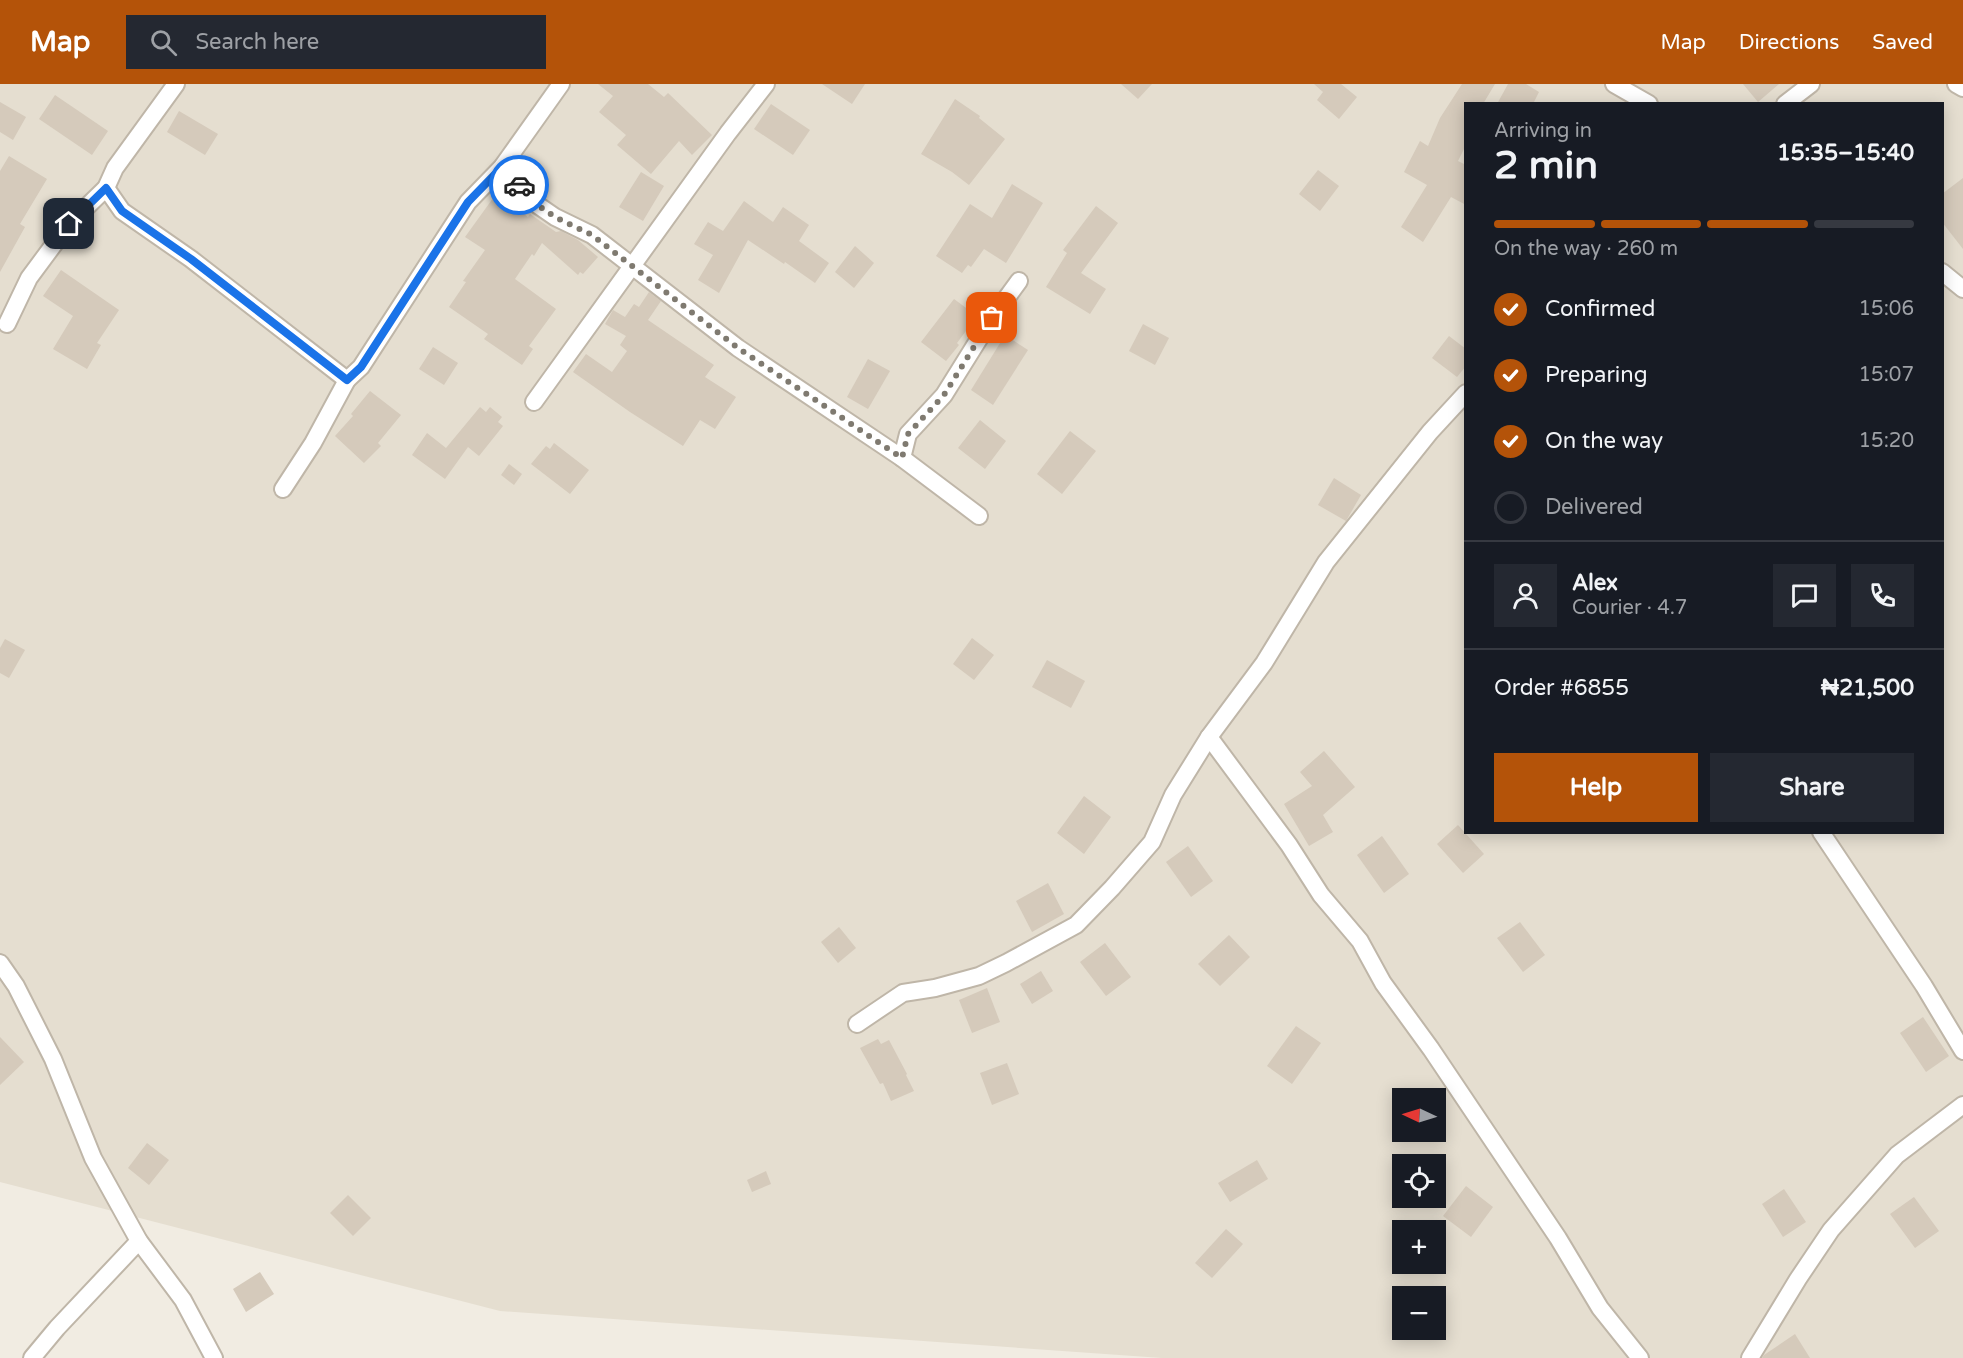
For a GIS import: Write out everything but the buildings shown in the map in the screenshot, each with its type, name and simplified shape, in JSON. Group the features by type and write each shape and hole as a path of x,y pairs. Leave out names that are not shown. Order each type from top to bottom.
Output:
{"street":[{"path":"7,324 29,278 69,224 106,188 115,168 176,84"},
{"path":"283,489 313,443 347,380 361,367 468,202 502,167 561,84"},
{"path":"534,402 766,84"},
{"path":"1614,84 1646,102"},
{"path":"1788,102 1811,84"},
{"path":"1956,84 1963,88"},
{"path":"502,167 539,206 555,217 592,235 738,348 902,458 979,516"},
{"path":"106,188 122,211 191,259 347,380"},
{"path":"1944,274 1963,290"},
{"path":"902,458 908,434 944,395 992,318 1019,281"},
{"path":"857,1024 903,993 935,988 979,976 1076,925 1112,888 1152,842 1173,795 1209,737 1264,663 1326,562 1430,432 1464,395"},
{"path":"1209,737 1289,845 1321,895 1360,941 1383,983 1431,1048 1558,1238 1600,1308 1640,1358"},
{"path":"1822,834 1924,986 1963,1051"},
{"path":"0,963 16,986 53,1059 93,1158 140,1241 183,1300 214,1358"},
{"path":"1750,1358 1831,1230 1897,1155 1963,1105"},
{"path":"32,1358 57,1328 140,1241"}],"shaded area":[{"path":"0,84 1963,84 1963,1358 1162,1358 500,1311 0,1182"}],"way so far":[{"path":"519,185 539,206 555,217 592,235 738,348 902,458 908,434 944,395 992,318"}],"route":[{"path":"69,224 106,188 122,211 191,259 347,380 361,367 468,202 502,167 519,185"}]}
